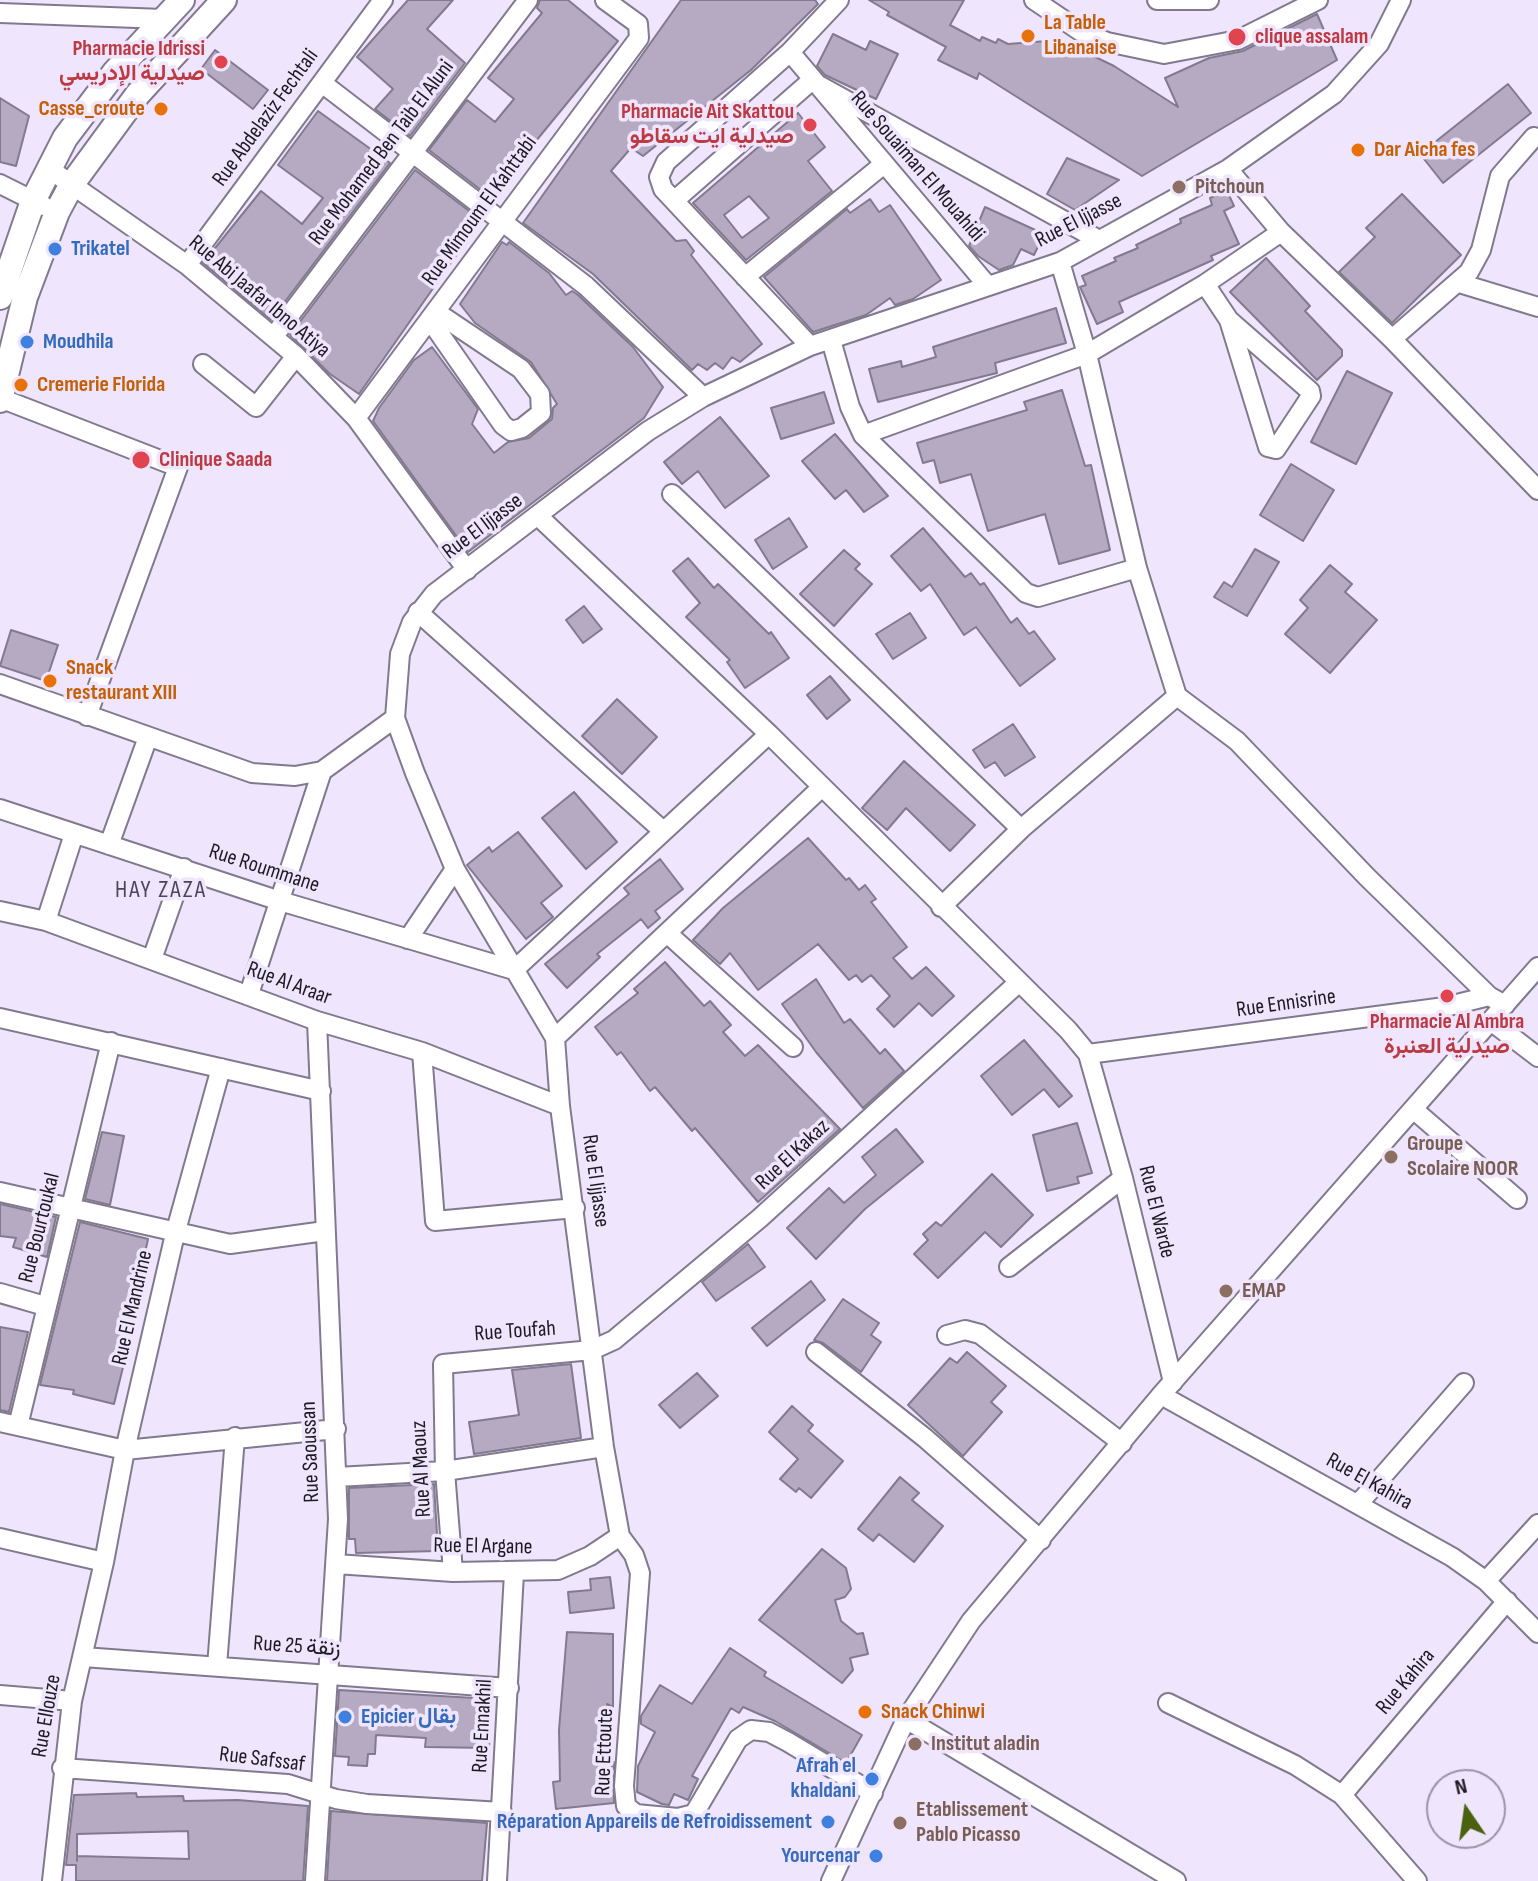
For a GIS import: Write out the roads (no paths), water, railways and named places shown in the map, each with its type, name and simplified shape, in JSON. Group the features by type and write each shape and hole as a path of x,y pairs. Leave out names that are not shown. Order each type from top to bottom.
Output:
{"main road":[{"path":"0,297 33,201 48,168 88,107 182,0"},
{"path":"0,399 25,297 57,212 72,184 138,94 224,0"}],"street":[{"name":"Rue Abdelaziz Fechtali","path":"187,265 383,0"},
{"name":"Rue Mohamed Ben Taib El Aluni","path":"274,336 528,0"},
{"name":"Rue Mimoum El Kahttabi","path":"356,418 639,38 638,24 605,0"},
{"path":"810,346 663,189 659,169 790,52 839,0"},
{"path":"1034,0 1080,31 1107,42 1164,54 1238,40 1318,0"},
{"path":"1157,0 1209,0"},
{"name":"Rue El Ijjasse","path":"620,1536 604,1447 560,1106 555,1038 455,869 395,718 400,654 418,612 434,594 648,431 703,397 810,346 1060,262 1228,169 1334,94 1379,44 1401,0"},
{"path":"0,13 164,19"},
{"name":"Rue Souaiman El Mouahidi","path":"790,52 811,81 987,285"},
{"path":"675,200 811,81 1097,239"},
{"path":"322,83 586,286 703,397"},
{"path":"1392,339 1459,283 1481,250 1500,176 1534,137"},
{"path":"745,277 884,164"},
{"name":"Rue Abi Jaafar Ibno Atiya","path":"48,168 187,265 296,356 356,418 467,570"},
{"path":"1228,169 1281,232 1392,339 1538,490"},
{"path":"0,184 57,212"},
{"path":"863,435 1087,354 1205,284 1281,232"},
{"path":"1060,262 1087,354 1137,568 1177,696 1237,741 1367,877 1497,1000"},
{"path":"1459,283 1538,307"},
{"path":"1205,284 1229,320 1310,391 1311,396 1276,449 1268,447 1229,320"},
{"path":"433,316 521,369 540,394 541,413 522,428 511,431 503,425 433,316"},
{"path":"831,340 850,407 863,435 1026,593 1038,597 1137,568"},
{"path":"203,364 256,407 296,356"},
{"path":"0,399 178,467 87,716"},
{"path":"672,494 1021,829"},
{"path":"538,516 769,734 1068,1030 1088,1054"},
{"path":"418,612 662,830"},
{"path":"0,684 252,773 295,776 322,771 395,718"},
{"path":"941,907 1021,829 1177,696"},
{"path":"514,970 769,734"},
{"path":"109,845 148,737"},
{"path":"249,994 322,771"},
{"path":"555,1038 822,787"},
{"name":"Rue Roummane","path":"0,809 280,901 514,970"},
{"path":"46,921 74,834"},
{"path":"152,959 184,868"},
{"path":"408,939 455,869"},
{"name":"Rue Al Araar","path":"0,911 46,921 317,1021 422,1052 560,1106"},
{"path":"667,933 793,1047"},
{"path":"831,1881 906,1719 971,1621 1167,1389 1491,1021 1497,1000 1538,967"},
{"name":"Rue El Kakaz","path":"592,1350 614,1340 760,1218 1018,983"},
{"name":"Rue Ennisrine","path":"1088,1054 1497,1000"},
{"path":"0,1018 321,1091"},
{"name":"Rue Saoussan","path":"315,1881 336,1564 337,1477 317,1021"},
{"path":"1491,1021 1538,1057"},
{"name":"Rue Bourtoukal","path":"9,1424 45,1306 111,1042"},
{"path":"422,1052 435,1221 443,1223 575,1208"},
{"name":"Rue El Warde","path":"1088,1054 1123,1178 1167,1389"},
{"name":"Rue El Mandrine","path":"104,1562 125,1450 175,1234 221,1068"},
{"path":"1413,1109 1517,1199"},
{"path":"1009,1267 1123,1178"},
{"path":"0,1192 175,1234 241,1244 325,1231"},
{"path":"0,1293 45,1306"},
{"path":"947,1335 965,1330 980,1334 1122,1443"},
{"name":"Rue Toufah","path":"443,1364 592,1350"},
{"path":"816,1352 925,1438 1041,1540"},
{"name":"Rue Al Maouz","path":"443,1364 445,1471 453,1572"},
{"path":"1359,1503 1464,1383"},
{"name":"Rue El Kahira","path":"1167,1389 1486,1581 1538,1633"},
{"path":"9,1424 125,1450 336,1429"},
{"path":"217,1666 235,1437"},
{"path":"337,1477 445,1471 604,1447"},
{"path":"1486,1581 1538,1524"},
{"name":"Rue El Argane","path":"336,1564 453,1572 558,1570 590,1556 620,1536"},
{"name":"Rue Ettoute","path":"620,1536 634,1555 640,1573 624,1786 629,1810 678,1818 694,1814 738,1739 751,1730 769,1732 873,1793"},
{"path":"0,1538 104,1562"},
{"name":"Rue Ellouze","path":"52,1881 62,1768 72,1701 104,1562"},
{"name":"Rue Ennakhil","path":"497,1881 514,1573"},
{"name":"Rue Kahira","path":"1342,1795 1507,1601"},
{"name":"Rue 25 زنقة","path":"83,1657 327,1672 509,1688"},
{"path":"0,1695 72,1701"},
{"path":"1168,1703 1258,1745 1342,1795 1417,1881"},
{"path":"906,1719 1172,1880"},
{"name":"Rue Safssaf","path":"62,1768 288,1784 367,1804 502,1812"}],"place":[{"name":"La Table Libanaise","path":"1028,36"},
{"name":"clique assalam","path":"1237,37"},
{"name":"Pharmacie Idrissi صيدلية الإدريسي","path":"221,62"},
{"name":"Casse_croute","path":"161,109"},
{"name":"Pharmacie Ait Skattou صيدلية ايت سقاطو","path":"810,125"},
{"name":"Dar Aicha fes","path":"1358,150"},
{"name":"Pitchoun","path":"1179,187"},
{"name":"Trikatel","path":"55,249"},
{"name":"Moudhila","path":"27,342"},
{"name":"Cremerie Florida","path":"21,385"},
{"name":"Clinique Saada","path":"141,460"},
{"name":"Snack restaurant XIII","path":"50,681"},
{"name":"Pharmacie Al Ambra صيدلية العنبرة","path":"1447,996"},
{"name":"Groupe Scolaire NOOR","path":"1391,1157"},
{"name":"EMAP","path":"1226,1291"},
{"name":"Snack Chinwi","path":"865,1712"},
{"name":"Epicier بقال","path":"345,1717"},
{"name":"Institut aladin","path":"915,1744"},
{"name":"Afrah el khaldani","path":"872,1779"},
{"name":"Réparation Appareils de Refroidissement","path":"828,1822"},
{"name":"Etablissement Pablo Picasso","path":"900,1823"},
{"name":"Yourcenar","path":"876,1856"}],"district":[{"name":"HAY ZAZA","path":"161,891"}]}
